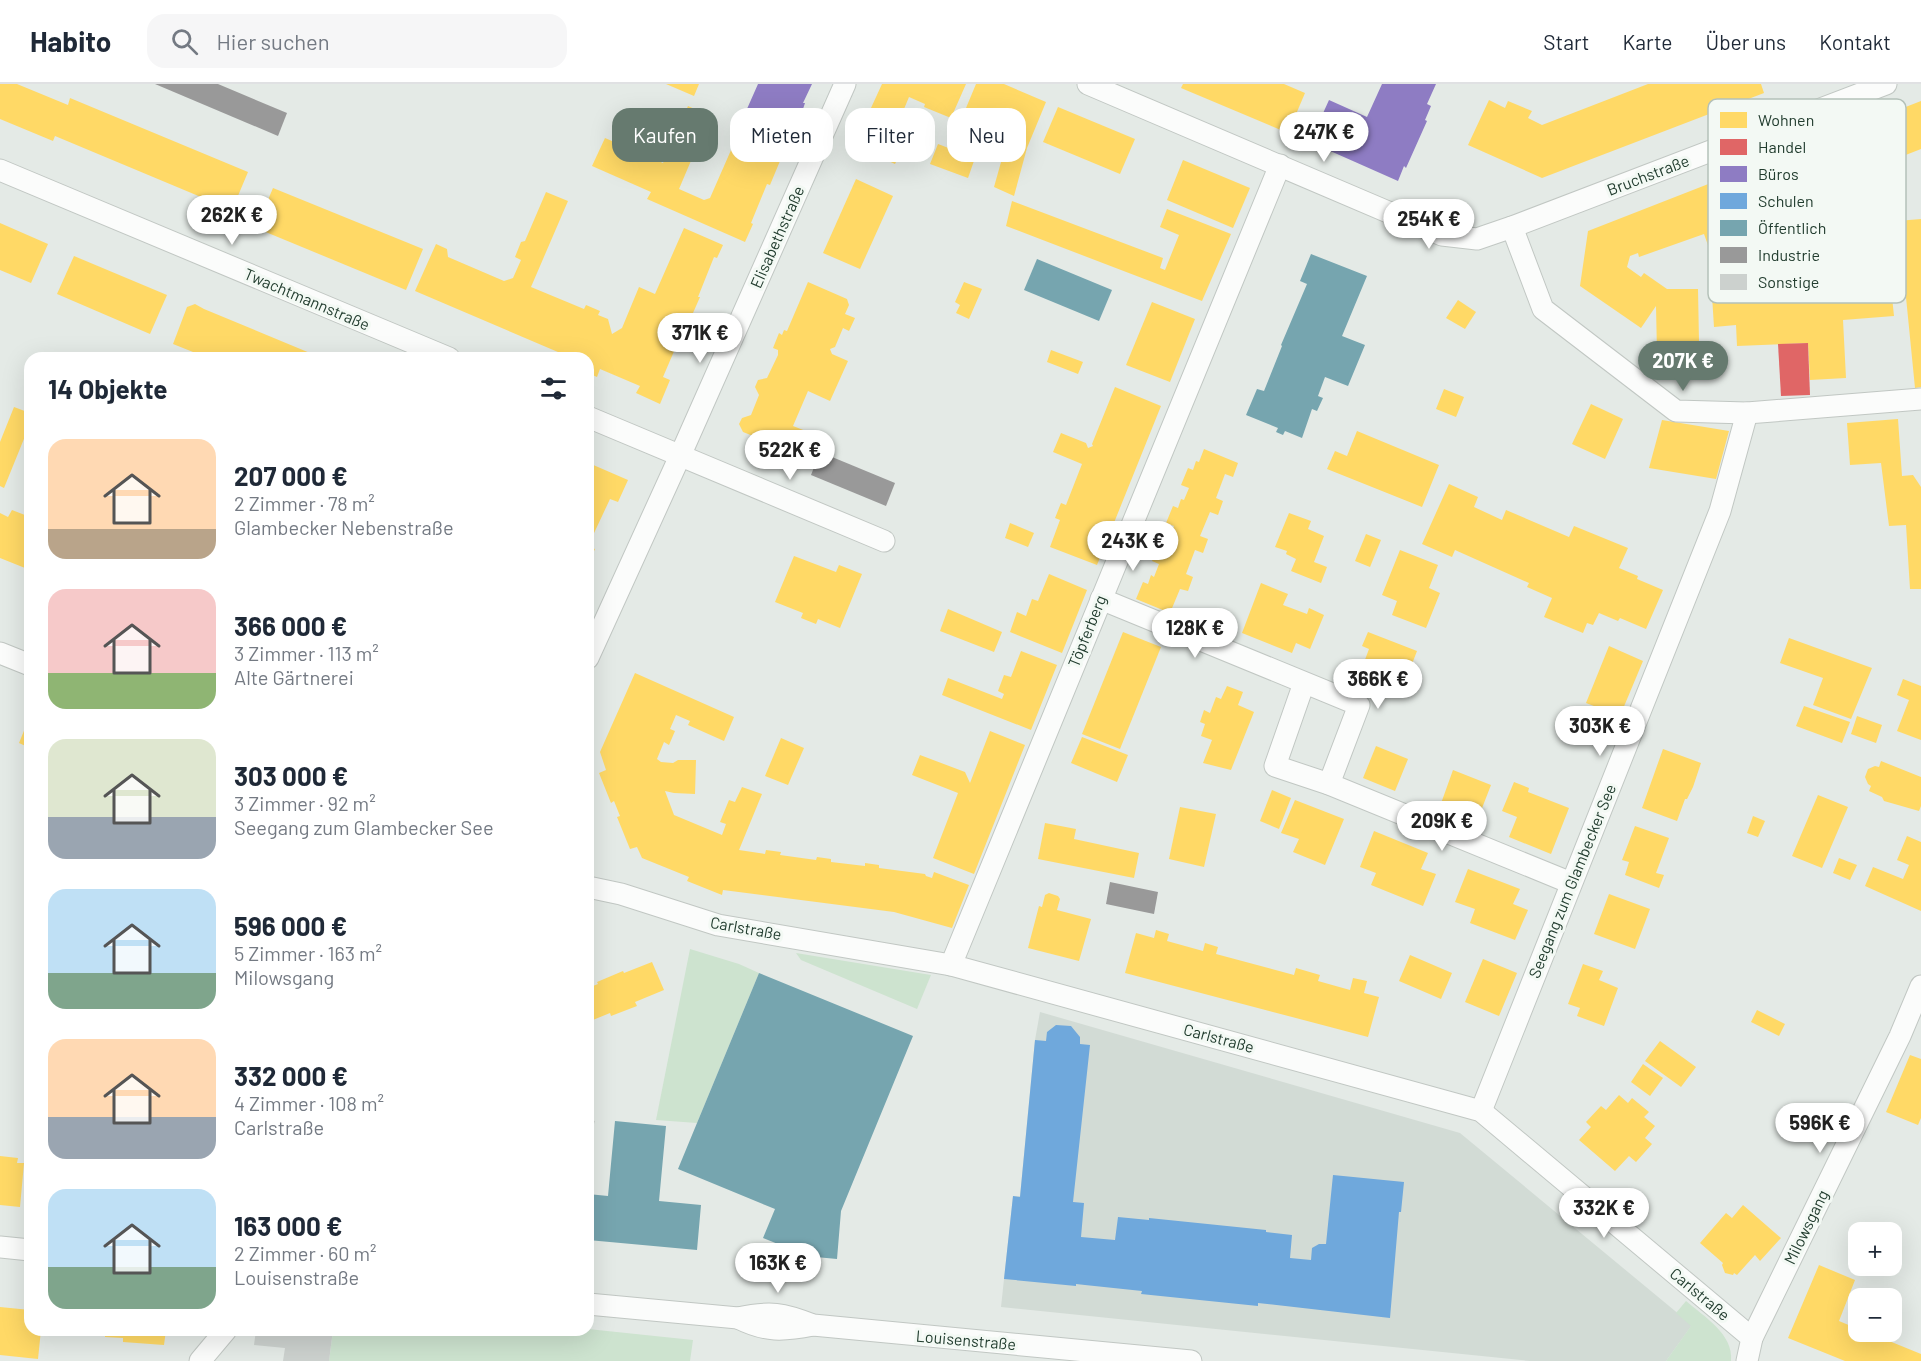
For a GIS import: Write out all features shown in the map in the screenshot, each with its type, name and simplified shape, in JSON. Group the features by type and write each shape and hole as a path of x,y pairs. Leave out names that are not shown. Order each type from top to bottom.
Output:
{"street":[{"name":"Elisabethstraße","path":"594,645 845,84"},
{"name":"Bruchstraße","path":"1088,84 1442,235 1477,238 1512,227 1708,152"},
{"name":"Bruchstraße","path":"1847,99 1886,84"},
{"name":"Töpferberg","path":"951,965 1280,165"},
{"name":"Twachtmannstraße","path":"0,170 435,352"},
{"path":"1512,227 1543,309 1676,411 1747,413 1921,399"},
{"name":"Seegang zum Glambecker See","path":"1481,1111 1720,511 1747,413"},
{"path":"594,420 884,541"},
{"path":"1101,599 1359,705 1329,784"},
{"path":"0,653 24,663"},
{"path":"1304,683 1275,766 1329,784 1570,883"},
{"name":"Carlstraße","path":"594,888 621,894 718,925 951,965 1481,1111 1752,1338"},
{"name":"Milowsgang","path":"1752,1338 1900,1035 1921,986"},
{"path":"0,1247 24,1249"},
{"name":"Louisenstraße","path":"594,1305 738,1318 756,1327 787,1330 813,1324 1191,1361"},
{"path":"200,1361 221,1336"},
{"path":"1747,1361 1752,1338"}],"shaded area":[{"path":"1040,1012 1460,1133 1692,1325 1666,1361 1530,1361 1001,1307 1013,1196 1020,1196 1035,1040"}],"green space":[{"path":"690,949 739,964 759,973 697,1123 656,1120"},
{"path":"796,953 931,975 917,1009 801,960"},
{"path":"1686,1301 1723,1334 1731,1351 1731,1361 1666,1361 1691,1326 1676,1313"},
{"path":"594,1330 693,1340 690,1361 329,1361 332,1336 594,1336"}],"building: Wohnen":[{"path":"0,84 17,84 68,105 70,98 248,172 232,210 55,136 53,141 0,119"},
{"path":"666,84 699,84 694,96"},
{"path":"882,84 966,84 955,108 947,108 947,116 935,111 935,108 924,107 925,104 909,97 904,108 871,108"},
{"path":"976,84 1004,84 1046,102 1026,152 1026,108 966,108"},
{"path":"1183,84 1284,84 1305,93 1288,133 1181,88"},
{"path":"1648,84 1761,84 1764,93 1748,99 1708,99 1708,114 1542,178 1468,145 1489,100 1505,108 1508,101 1532,111 1528,118 1542,125"},
{"path":"1921,101 1921,149 1906,155 1906,107"},
{"path":"1058,107 1135,139 1120,174 1043,142"},
{"path":"605,138 612,141 612,162 690,162 679,189 704,200 710,198 730,152 730,162 780,162 770,185 767,184 745,242 647,199 651,192 592,166"},
{"path":"938,144 947,147 947,162 974,162 968,178 930,164 935,162"},
{"path":"1183,160 1250,188 1233,228 1167,200"},
{"path":"1001,162 1023,162 1014,196 994,187"},
{"path":"856,179 893,196 860,269 823,253"},
{"path":"1708,184 1708,245 1704,234 1639,257 1638,253 1630,256 1627,267 1641,277 1644,273 1667,289 1698,289 1699,342 1671,342 1672,353 1657,353 1656,306 1641,328 1580,286 1588,231"},
{"path":"273,188 423,249 406,290 256,228"},
{"path":"546,192 568,201 531,287 584,309 586,305 600,311 598,315 608,319 612,334 622,328 639,287 655,294 684,228 723,245 717,258 714,257 698,297 700,297 693,313 695,316 690,326 684,328 663,377 670,380 660,404 636,393 640,386 600,369 597,377 594,376 594,352 558,352 415,291 436,244 447,249 448,257 504,281 513,278 521,260 515,257 521,242 525,241"},
{"path":"1012,201 1163,258 1160,268 1165,270 1179,235 1160,227 1167,209 1231,234 1202,301 1006,226"},
{"path":"1921,219 1921,387 1915,388 1906,297 1906,220"},
{"path":"0,223 48,244 31,283 0,270"},
{"path":"74,256 167,295 150,334 57,294"},
{"path":"808,282 847,299 849,305 845,314 855,318 849,331 843,328 835,347 830,349 832,354 848,361 830,401 808,391 793,426 816,435 806,457 743,432 739,424 742,418 751,415 759,395 755,387 758,380 767,378 778,355 778,350 773,348 779,333 782,335 784,330 787,331"},
{"path":"964,282 982,289 969,319 956,313 960,305 955,302"},
{"path":"1458,300 1476,312 1465,329 1446,318"},
{"path":"1152,302 1195,319 1170,382 1126,365"},
{"path":"1712,303 1893,303 1894,316 1843,320 1846,378 1810,380 1808,343 1737,346 1736,325 1714,327"},
{"path":"195,304 308,352 193,352 173,344 187,307"},
{"path":"1051,350 1083,362 1078,374 1047,362"},
{"path":"1115,387 1161,406 1097,565 1050,547 1060,520 1055,518 1061,503 1066,505 1082,464 1053,452 1061,433 1086,443 1088,448 1093,446"},
{"path":"1444,389 1464,397 1456,417 1436,409"},
{"path":"1591,404 1623,419 1605,459 1572,444"},
{"path":"14,407 24,411 24,439 4,488 0,486 0,442"},
{"path":"1898,419 1902,476 1913,475 1921,487 1921,589 1910,589 1906,525 1889,526 1881,463 1850,465 1847,423"},
{"path":"1662,420 1729,431 1716,479 1649,468"},
{"path":"1357,431 1439,465 1422,507 1327,469 1335,451 1347,456"},
{"path":"1204,449 1238,463 1233,477 1225,474 1216,498 1223,501 1218,515 1210,512 1200,536 1208,539 1203,553 1195,550 1186,574 1193,577 1188,591 1180,589 1170,613 1136,599 1143,582 1148,584 1151,575 1154,577 1159,564 1152,561 1158,544 1163,546 1166,537 1169,539 1174,526 1166,523 1173,506 1178,508 1189,488 1181,485 1188,468 1193,470"},
{"path":"594,465 628,480 618,502 610,499 594,533"},
{"path":"1449,484 1478,497 1474,507 1502,520 1506,510 1569,537 1574,526 1628,548 1619,568 1663,590 1646,629 1620,618 1618,621 1599,613 1593,625 1587,623 1583,633 1544,617 1552,598 1527,587 1529,583 1455,550 1452,557 1422,544"},
{"path":"12,510 24,515 24,568 0,558 0,513 8,517"},
{"path":"1289,513 1311,521 1308,529 1324,536 1314,562 1327,567 1321,583 1291,571 1296,559 1286,554 1287,551 1275,547"},
{"path":"1010,523 1034,533 1028,547 1005,538"},
{"path":"1366,534 1381,540 1370,567 1355,561"},
{"path":"1400,550 1438,565 1429,588 1440,593 1426,628 1392,615 1397,601 1382,595"},
{"path":"794,556 836,572 839,565 862,574 840,628 818,619 816,624 801,618 803,613 775,602"},
{"path":"1049,574 1087,590 1062,653 1010,632 1017,612 1026,616 1032,599 1038,601"},
{"path":"1261,583 1288,594 1283,605 1307,614 1309,608 1324,615 1310,649 1296,643 1292,653 1242,633"},
{"path":"948,609 1002,632 994,652 940,631"},
{"path":"1123,632 1161,647 1120,749 1082,734"},
{"path":"1368,632 1417,651 1402,690 1360,673 1369,649 1362,646"},
{"path":"1789,638 1872,668 1851,719 1813,705 1823,678 1780,663"},
{"path":"1609,646 1643,661 1620,716 1586,703"},
{"path":"1021,651 1057,665 1031,730 942,695 948,678 1002,699 1004,694 998,691 1004,675 1011,677"},
{"path":"635,673 734,717 724,741 688,725 690,721 676,715 670,729 675,731 669,745 664,742 657,759 661,762 673,763 678,760 696,760 695,794 665,791 674,815 722,835 726,824 720,822 729,800 735,802 742,787 762,794 739,850 765,854 766,850 781,852 780,855 816,860 817,857 831,859 831,862 865,866 865,863 879,865 879,868 925,874 932,878 934,872 969,885 952,928 894,912 723,890 722,895 687,881 689,877 642,858 637,847 630,849 617,817 620,816 614,801 611,803 599,773 606,770 600,752"},
{"path":"1903,679 1921,686 1921,740 1897,731 1909,700 1897,695"},
{"path":"1227,686 1243,692 1238,705 1254,712 1231,770 1203,763 1212,740 1201,736 1205,724 1200,722 1204,710 1210,713 1216,697 1221,699"},
{"path":"1804,706 1850,722 1842,743 1796,726"},
{"path":"1857,716 1882,725 1876,743 1851,734"},
{"path":"24,731 24,745 19,743"},
{"path":"990,731 1025,745 974,874 933,858 958,793 912,775 920,755 965,772 970,783"},
{"path":"1082,737 1128,755 1117,782 1071,763"},
{"path":"781,738 804,748 788,785 765,776"},
{"path":"1376,746 1408,759 1395,791 1363,778"},
{"path":"1663,749 1701,763 1677,821 1642,808"},
{"path":"1881,761 1921,777 1919,811 1884,801 1882,797 1869,791 1871,786 1865,777 1868,769 1879,767"},
{"path":"1453,770 1491,785 1477,821 1461,814 1460,817 1439,809"},
{"path":"1514,782 1529,788 1528,792 1569,808 1551,854 1509,837 1517,817 1502,811"},
{"path":"1272,790 1291,798 1279,829 1260,821"},
{"path":"1818,795 1848,807 1822,868 1792,856"},
{"path":"1295,800 1344,819 1325,865 1293,852 1299,839 1281,833"},
{"path":"1180,807 1216,814 1204,867 1169,859"},
{"path":"1753,816 1765,821 1758,837 1747,833"},
{"path":"1045,823 1076,829 1074,839 1139,853 1134,878 1038,859"},
{"path":"1635,826 1669,838 1656,873 1664,875 1659,888 1625,875 1629,862 1622,860"},
{"path":"1374,831 1428,853 1421,869 1436,874 1423,906 1371,885 1376,873 1360,867"},
{"path":"1907,836 1921,842 1921,911 1865,886 1873,867 1903,879 1909,865 1897,860"},
{"path":"1839,858 1857,865 1850,880 1833,873"},
{"path":"1468,869 1520,889 1513,904 1528,910 1515,940 1470,923 1475,909 1455,902"},
{"path":"1049,893 1060,899 1057,910 1091,919 1079,961 1028,948 1039,906 1042,907 1045,895"},
{"path":"1609,894 1650,909 1635,949 1594,934"},
{"path":"1156,930 1169,934 1167,941 1203,951 1205,943 1218,947 1216,954 1294,975 1296,968 1320,975 1318,981 1350,990 1353,978 1367,981 1364,993 1379,997 1368,1037 1125,973 1136,933 1154,938"},
{"path":"1410,955 1452,973 1441,999 1399,981"},
{"path":"1483,959 1517,973 1499,1016 1465,1002"},
{"path":"652,962 664,990 635,1002 637,1006 594,1020 594,986 598,984 597,982 623,971 624,973"},
{"path":"1583,964 1603,971 1599,980 1618,988 1604,1026 1577,1016 1580,1008 1568,1004"},
{"path":"1757,1010 1785,1024 1779,1036 1751,1022"},
{"path":"1660,1041 1696,1067 1681,1087 1645,1061"},
{"path":"1910,1055 1921,1059 1921,1118 1918,1125 1886,1112"},
{"path":"1643,1064 1663,1078 1650,1096 1631,1082"},
{"path":"1619,1095 1628,1103 1632,1098 1649,1112 1644,1117 1655,1126 1645,1138 1652,1144 1636,1162 1629,1156 1615,1171 1579,1140 1591,1127 1586,1122 1601,1106 1606,1110"},
{"path":"0,1156 18,1158 17,1163 24,1163 20,1207 0,1205"},
{"path":"1743,1205 1781,1238 1760,1261 1755,1255 1737,1275 1734,1273 1733,1275 1725,1273 1723,1263 1700,1243 1726,1213 1732,1218"},
{"path":"1819,1265 1855,1280 1852,1288 1848,1288 1848,1298 1839,1321 1848,1325 1848,1342 1892,1342 1921,1354 1921,1361 1845,1361 1788,1338"},
{"path":"0,1307 24,1309 24,1336 40,1336 38,1359 0,1355"},
{"path":"165,1336 164,1345 123,1342 123,1338 105,1337"}],"building: Handel":[{"path":"1808,343 1810,395 1781,396 1778,344"}],"building: Büros":[{"path":"758,84 812,84 803,103 805,103 803,108 747,108"},
{"path":"1382,84 1436,84 1427,104 1431,106 1425,120 1427,121 1398,181 1310,142 1329,100 1367,117"}],"building: Schulen":[{"path":"1056,1025 1071,1026 1080,1037 1080,1044 1090,1045 1073,1202 1084,1203 1081,1237 1115,1240 1118,1217 1149,1220 1149,1218 1266,1230 1266,1232 1292,1235 1290,1258 1311,1260 1312,1248 1319,1244 1326,1244 1333,1175 1404,1182 1401,1212 1399,1212 1390,1318 1258,1303 1258,1306 1141,1294 1142,1291 1076,1284 1076,1286 1004,1279 1013,1196 1020,1197 1035,1040 1046,1041 1047,1032"}],"building: Öffentlich":[{"path":"1311,254 1367,276 1342,336 1365,345 1348,386 1325,377 1318,396 1323,398 1317,411 1312,409 1302,438 1285,431 1283,435 1276,432 1278,428 1246,415 1257,389 1264,391 1307,284 1300,281"},
{"path":"1037,259 1112,290 1099,321 1024,290"},
{"path":"759,973 913,1036 841,1211 837,1259 763,1252 763,1250 775,1251 778,1244 763,1238 775,1209 678,1169"},
{"path":"615,1121 666,1126 659,1201 701,1205 697,1250 594,1241 594,1195 608,1196"}],"building: Industrie":[{"path":"155,84 218,84 287,113 278,136"},
{"path":"820,452 895,483 886,506 811,475"},
{"path":"1110,882 1158,892 1154,914 1106,904"}],"building: Sonstige":[{"path":"255,1336 332,1336 329,1361 283,1361 285,1348 254,1345"}]}
